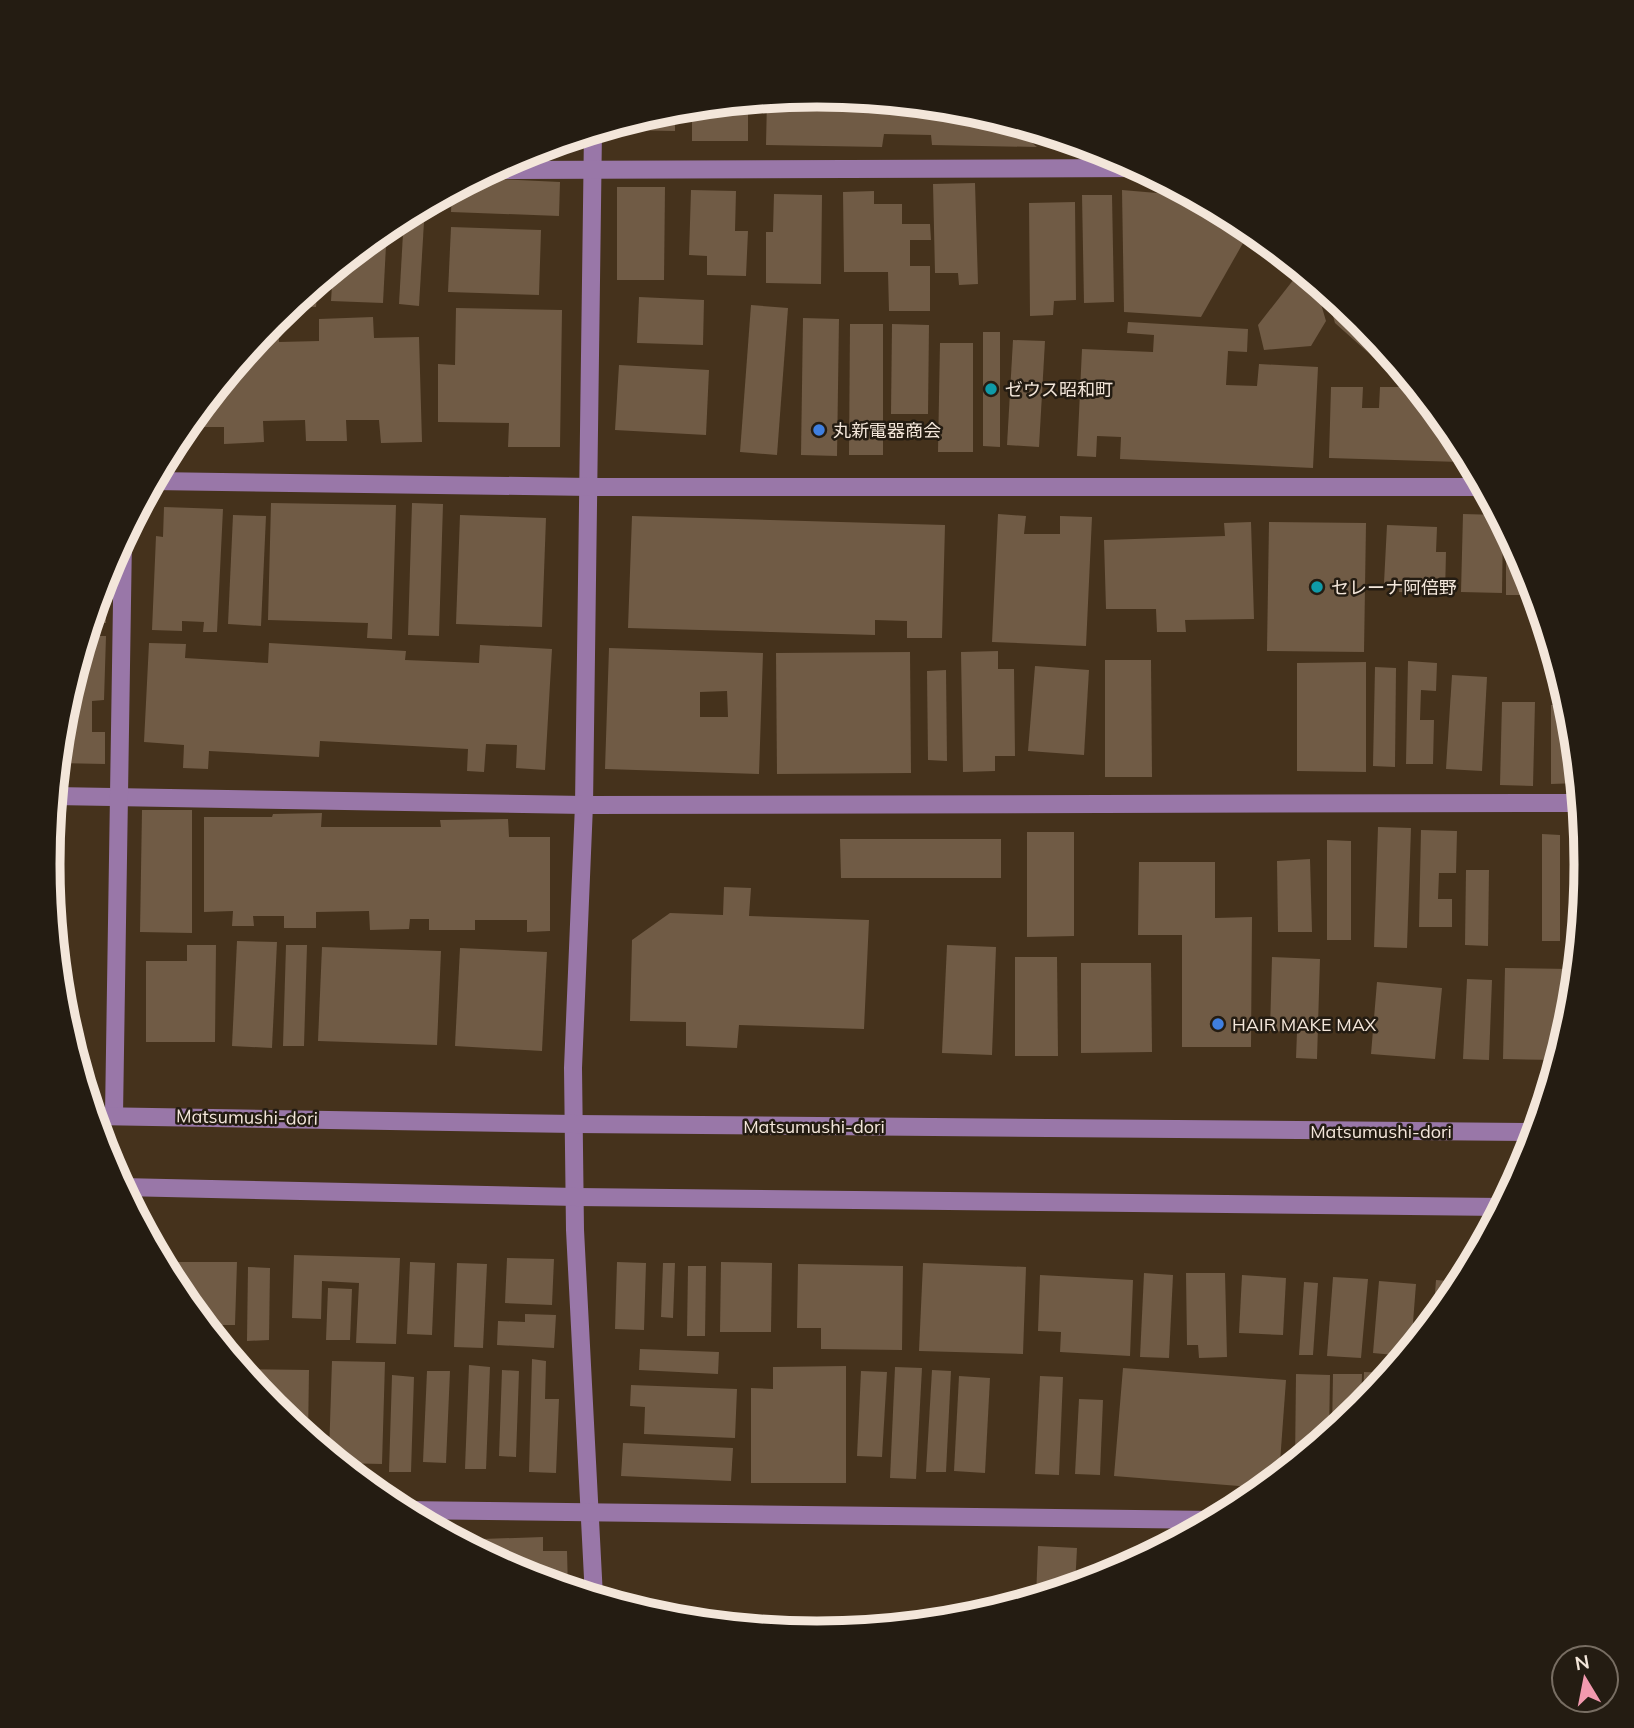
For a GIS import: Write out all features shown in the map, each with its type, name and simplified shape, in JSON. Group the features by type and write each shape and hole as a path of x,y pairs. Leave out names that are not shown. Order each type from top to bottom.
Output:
{"street":[{"path":"593,141 584,805 573,1068 594,1587"},
{"path":"513,170 1116,168"},
{"path":"163,481 590,487 1474,487"},
{"path":"114,1115 121,564"},
{"path":"63,796 584,805 1572,803"},
{"name":"Matsumushi-dori","path":"103,1116 575,1124 1525,1132"},
{"path":"134,1191 1492,1207"},
{"path":"423,1510 1196,1520"}],"building":[{"path":"817,107 867,108 965,121 1023,135 1037,147 932,145 931,135 884,134 882,147 766,145 767,108"},
{"path":"748,110 748,141 692,141 692,117"},
{"path":"675,120 675,131 629,130"},
{"path":"495,179 560,182 559,216 451,212 452,201"},
{"path":"975,183 978,284 959,285 958,273 935,273 933,184"},
{"path":"617,187 665,187 664,280 617,280"},
{"path":"691,190 736,191 735,231 748,231 746,276 707,275 707,256 689,255"},
{"path":"1122,190 1169,194 1245,239 1201,317 1124,312"},
{"path":"874,191 874,204 902,204 902,224 930,224 931,240 910,240 910,266 930,266 930,311 889,311 888,272 844,272 843,192"},
{"path":"774,194 822,195 821,284 766,283 766,232 773,232"},
{"path":"1082,195 1112,195 1114,302 1084,303"},
{"path":"1075,202 1076,300 1054,301 1053,315 1030,316 1029,203"},
{"path":"424,216 419,306 399,304 403,230"},
{"path":"451,227 541,230 539,295 448,292"},
{"path":"386,241 383,303 331,301 332,282"},
{"path":"1295,277 1319,297 1326,321 1311,346 1264,350 1258,325"},
{"path":"317,295 316,307 304,307"},
{"path":"639,297 704,300 703,345 637,343"},
{"path":"751,305 788,308 777,455 740,452"},
{"path":"1331,307 1394,373 1391,373 1335,323"},
{"path":"456,308 562,310 560,447 508,447 509,423 438,422 438,364 455,365"},
{"path":"373,317 374,338 419,337 422,442 381,443 379,420 346,420 347,441 306,441 305,420 263,421 264,442 224,444 224,427 199,427 247,365 279,331 279,342 319,341 319,319"},
{"path":"803,318 839,319 837,456 801,455"},
{"path":"1128,322 1248,329 1247,352 1228,351 1226,385 1257,386 1259,364 1318,367 1313,468 1120,459 1121,437 1097,436 1096,457 1077,456 1082,349 1153,352 1154,335 1127,333"},
{"path":"850,324 883,324 883,455 849,455"},
{"path":"892,324 929,325 928,414 891,414"},
{"name":"ゼウス昭和町","path":"983,332 1000,332 1000,447 983,446"},
{"path":"1013,340 1045,341 1039,447 1007,445"},
{"path":"940,343 973,343 973,452 938,452"},
{"path":"619,365 709,370 706,435 615,430"},
{"path":"1331,387 1363,387 1362,408 1379,408 1380,387 1405,387 1459,462 1329,458"},
{"path":"271,503 396,505 392,639 367,638 368,623 268,620"},
{"path":"412,503 443,504 439,636 408,635"},
{"path":"164,507 223,509 217,632 203,632 204,622 182,621 182,631 152,630 156,536 163,537"},
{"path":"998,514 1026,516 1024,534 1060,534 1060,516 1092,517 1086,646 992,642"},
{"path":"1463,514 1489,515 1503,543 1502,593 1461,592"},
{"path":"233,515 266,516 261,626 228,624"},
{"path":"460,515 546,518 542,627 456,624"},
{"path":"632,516 945,525 942,638 907,638 907,621 875,620 875,635 628,628"},
{"path":"1251,522 1254,619 1185,620 1186,632 1157,632 1156,609 1106,609 1104,540 1225,536 1224,523"},
{"name":"セレーナ阿倍野","path":"1269,522 1366,523 1364,652 1267,651"},
{"path":"1387,525 1437,527 1436,552 1446,552 1445,594 1399,592 1400,583 1384,583"},
{"path":"1506,550 1525,595 1506,595"},
{"path":"106,604 106,623 99,623"},
{"path":"95,636 106,636 104,700 92,701 92,732 105,732 105,764 66,763 74,716"},
{"path":"149,643 186,644 185,658 268,663 269,643 406,651 405,660 479,663 480,645 552,649 545,770 516,768 517,745 486,744 484,772 467,771 468,749 320,741 319,757 209,751 208,769 183,768 184,745 144,742"},
{"path":"609,648 763,653 759,774 605,769","holes":["727,691 728,717 700,717 700,692"]},
{"path":"998,651 998,669 1014,669 1015,756 995,756 995,771 963,772 961,652"},
{"path":"910,652 911,773 777,774 776,653"},
{"path":"1105,660 1151,660 1152,777 1105,777"},
{"path":"1408,661 1437,663 1436,691 1421,690 1420,720 1434,720 1433,764 1406,764"},
{"path":"1366,662 1366,772 1297,771 1297,663"},
{"path":"1035,666 1089,670 1084,755 1028,751"},
{"path":"1375,667 1396,668 1395,767 1373,766"},
{"path":"946,670 947,761 928,760 927,671"},
{"path":"1452,675 1487,677 1482,771 1446,769"},
{"path":"1502,702 1535,702 1533,786 1500,785"},
{"path":"1551,705 1557,705 1570,783 1551,784"},
{"path":"142,810 192,810 192,933 140,932"},
{"path":"322,813 321,827 441,827 440,820 508,819 509,837 550,837 550,931 527,932 527,920 475,920 475,930 429,930 429,919 410,919 409,929 370,930 369,911 316,912 316,928 284,928 284,916 253,916 254,926 232,926 233,911 204,912 204,817 272,817 273,814"},
{"path":"1378,827 1411,828 1407,948 1374,947"},
{"path":"1421,830 1457,831 1456,873 1439,873 1438,899 1452,899 1452,927 1419,927"},
{"path":"1027,832 1074,832 1074,936 1027,937"},
{"path":"1542,834 1560,835 1560,941 1542,941"},
{"path":"840,839 1001,839 1001,878 841,878"},
{"path":"1327,840 1351,841 1351,940 1327,940"},
{"path":"1310,859 1312,932 1278,932 1277,861"},
{"path":"1139,862 1215,862 1215,918 1252,917 1251,1047 1182,1047 1182,935 1138,935"},
{"path":"1466,870 1489,870 1488,946 1465,945"},
{"path":"724,887 751,888 749,916 869,920 864,1029 739,1025 737,1048 686,1046 686,1022 630,1021 632,940 670,913 723,915"},
{"path":"237,941 277,942 272,1048 232,1046"},
{"path":"187,945 216,945 215,1042 146,1042 146,961 187,961"},
{"path":"286,945 307,945 304,1046 283,1046"},
{"path":"947,945 996,947 992,1055 942,1053"},
{"path":"322,947 441,951 437,1045 318,1041"},
{"path":"460,948 547,952 542,1051 455,1046"},
{"path":"1015,957 1057,957 1058,1056 1015,1056"},
{"path":"1272,957 1320,959 1317,1059 1296,1058 1297,1032 1270,1031"},
{"path":"1081,963 1151,963 1152,1052 1081,1053"},
{"path":"1505,968 1567,969 1549,1060 1503,1059"},
{"path":"1467,979 1492,980 1489,1060 1463,1059"},
{"path":"1377,982 1442,988 1435,1059 1371,1054"},
{"path":"294,1255 400,1258 396,1344 356,1343 359,1283 322,1281 321,1319 292,1318"},
{"path":"507,1258 554,1259 552,1305 505,1303"},
{"path":"173,1262 237,1262 235,1325 216,1325"},
{"path":"410,1262 435,1263 432,1335 407,1334"},
{"path":"617,1262 646,1263 644,1330 615,1329"},
{"path":"721,1262 772,1263 771,1332 720,1332"},
{"path":"457,1263 487,1264 483,1348 454,1347"},
{"path":"663,1263 675,1263 673,1318 661,1317"},
{"path":"923,1263 1026,1267 1023,1354 919,1351"},
{"path":"798,1264 903,1266 902,1350 821,1349 821,1328 797,1328"},
{"path":"688,1266 706,1266 705,1336 687,1336"},
{"path":"248,1267 270,1268 269,1340 247,1341"},
{"path":"1144,1273 1173,1275 1169,1358 1140,1357"},
{"path":"1186,1273 1225,1273 1227,1357 1199,1358 1198,1345 1187,1345"},
{"path":"1040,1275 1133,1280 1130,1356 1060,1352 1061,1332 1038,1331"},
{"path":"1242,1275 1286,1278 1283,1335 1239,1333"},
{"path":"1333,1277 1368,1279 1361,1358 1327,1356"},
{"path":"1436,1280 1449,1281 1447,1285 1434,1302"},
{"path":"1379,1281 1416,1284 1412,1332 1394,1355 1373,1353"},
{"path":"1304,1282 1318,1283 1313,1355 1299,1355"},
{"path":"328,1288 352,1289 350,1340 326,1340"},
{"path":"525,1314 556,1315 554,1348 497,1345 498,1321 525,1322"},
{"path":"640,1349 719,1352 718,1374 639,1370"},
{"path":"532,1359 546,1361 545,1399 559,1399 556,1473 529,1472"},
{"path":"332,1361 385,1362 382,1464 354,1463 329,1443"},
{"path":"469,1365 490,1367 486,1469 465,1469"},
{"path":"846,1366 846,1483 751,1483 751,1388 773,1389 773,1367"},
{"path":"895,1367 922,1368 916,1479 890,1478"},
{"path":"1123,1368 1286,1380 1280,1463 1248,1487 1114,1476"},
{"path":"253,1369 309,1370 308,1425"},
{"path":"502,1370 519,1371 516,1457 499,1456"},
{"path":"932,1370 951,1371 946,1472 926,1472"},
{"path":"427,1371 450,1371 446,1463 423,1462"},
{"path":"861,1371 887,1372 882,1457 857,1456"},
{"path":"1364,1372 1378,1373 1364,1389"},
{"path":"1296,1374 1330,1375 1329,1422 1295,1451"},
{"path":"1333,1374 1362,1374 1362,1391 1332,1419"},
{"path":"392,1375 414,1377 411,1472 389,1472"},
{"path":"959,1376 990,1378 985,1473 954,1471"},
{"path":"1040,1376 1063,1377 1059,1475 1035,1474"},
{"path":"631,1385 737,1389 735,1438 644,1434 645,1407 630,1406"},
{"path":"1079,1399 1103,1400 1100,1475 1075,1474"},
{"path":"623,1443 733,1448 731,1481 621,1476"},
{"path":"543,1537 543,1551 567,1551 568,1579 527,1564 482,1543 482,1539"},
{"path":"1038,1546 1077,1548 1076,1575 1036,1589"}],"place":[{"name":"ゼウス昭和町","path":"991,389"},
{"name":"丸新電器商会","path":"819,430"},
{"name":"セレーナ阿倍野","path":"1317,587"},
{"name":"HAIR MAKE MAX","path":"1218,1024"}]}
